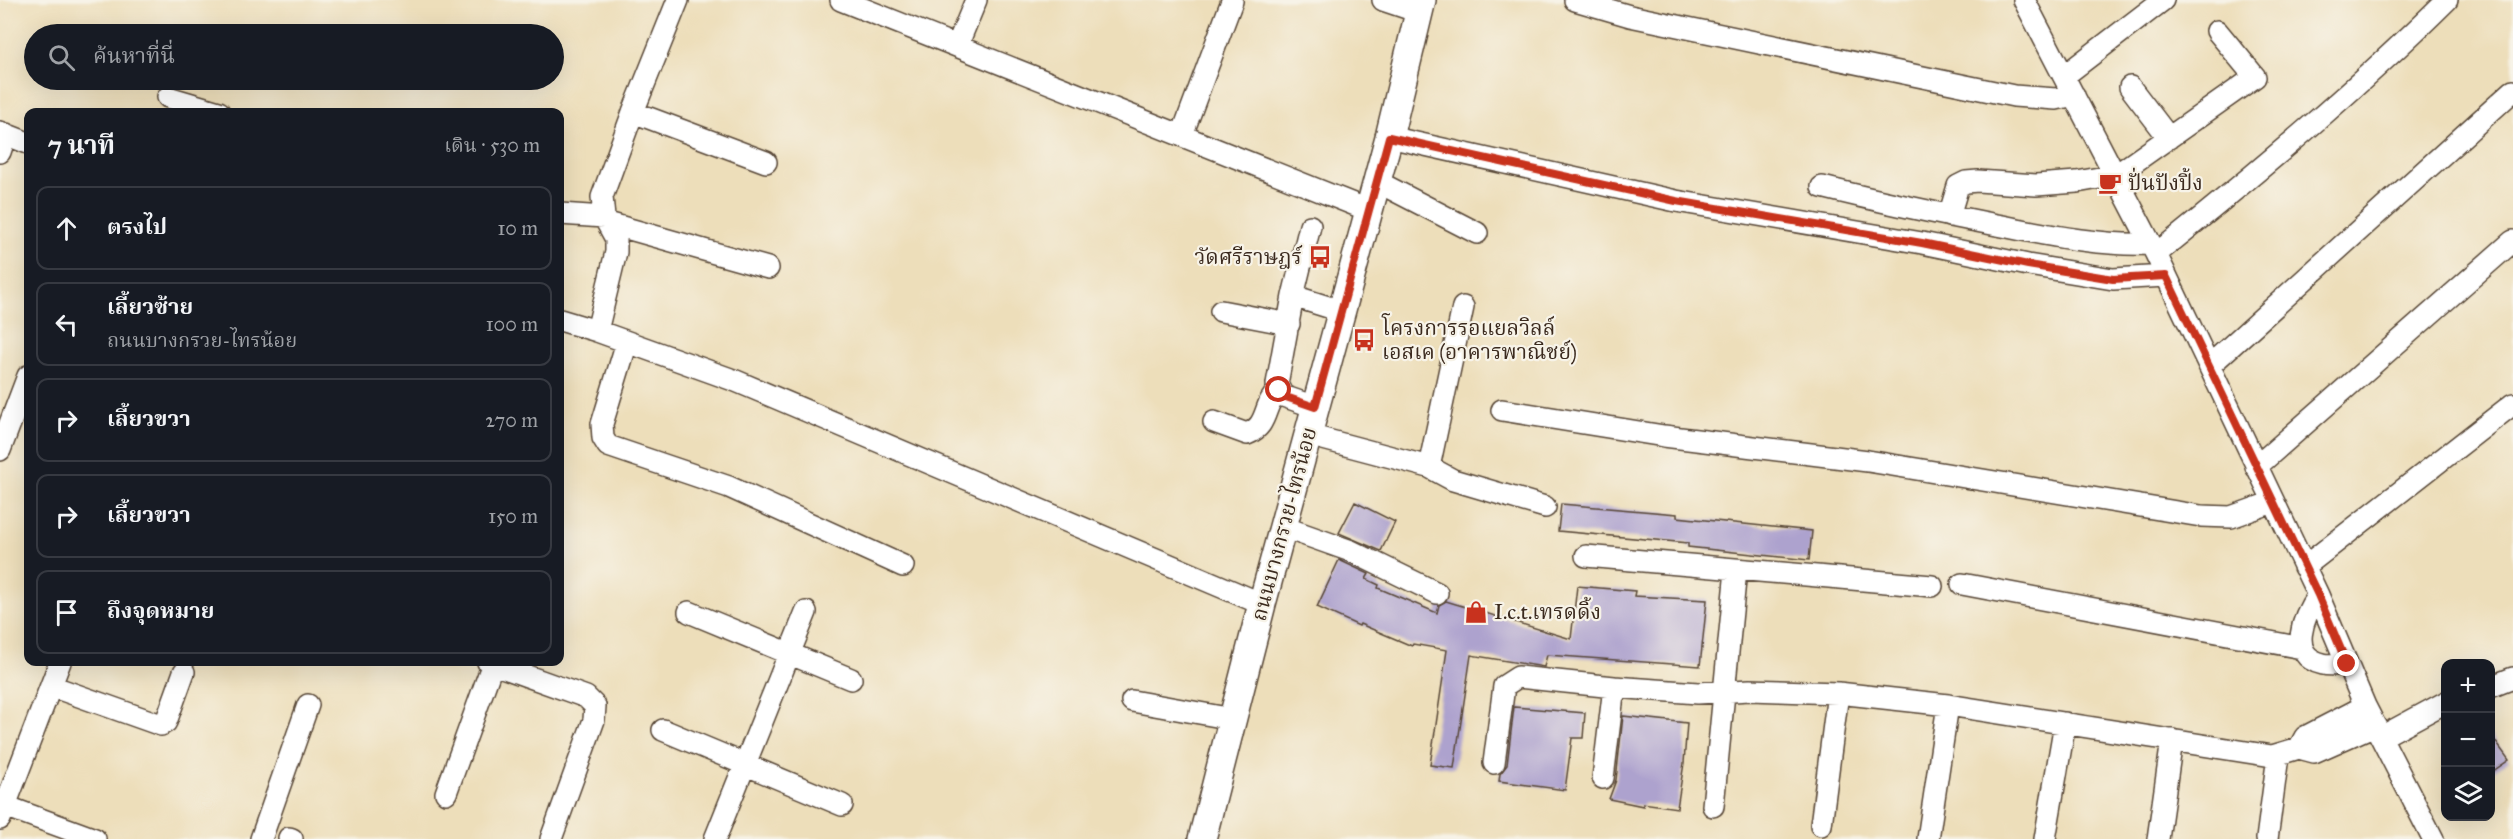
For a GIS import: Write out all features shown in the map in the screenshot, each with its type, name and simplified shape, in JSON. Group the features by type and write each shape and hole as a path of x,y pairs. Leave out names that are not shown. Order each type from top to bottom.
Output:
{"main road":[{"name":"ถนนบางกรวย-ไทรน้อย","path":"1202,839 1262,604 1389,137 1421,6"}],"street":[{"path":"597,331 616,252 616,239 606,220 602,197 633,111 678,0"},
{"path":"841,0 1368,210"},
{"path":"957,46 976,0"},
{"path":"1182,135 1232,0"},
{"path":"1383,0 1421,6"},
{"path":"1575,0 1630,16 2014,96 2056,99 2074,95"},
{"path":"2024,0 2153,249 2318,595 2365,706 2433,839"},
{"path":"2064,76 2163,0"},
{"path":"1822,187 1949,216 2078,240 2153,249 2312,127 2447,0"},
{"path":"1949,216 1958,186 1966,182 2036,185 2077,182 2116,175 2255,77 2217,31"},
{"path":"2130,87 2169,138"},
{"path":"2209,366 2513,91"},
{"path":"168,97 205,108"},
{"path":"633,111 766,162"},
{"path":"1389,137 1676,201 1922,243 2028,265 2113,279 2166,276"},
{"path":"2,139 24,143"},
{"path":"1376,181 1477,233"},
{"path":"564,215 606,220 768,268"},
{"path":"1310,226 1293,296 1277,384 1283,396 1315,407"},
{"path":"2256,467 2513,241"},
{"path":"1293,296 1341,311"},
{"path":"1429,467 1463,307"},
{"path":"1221,311 1289,324"},
{"path":"564,321 736,381 1262,604"},
{"path":"627,342 602,424 603,438 608,446 729,487 903,566"},
{"path":"0,450 24,386"},
{"path":"1214,422 1247,434 1254,432 1260,428 1271,396 1279,390"},
{"path":"2304,567 2513,404"},
{"path":"1502,410 1664,436 1868,461 2201,516 2231,517 2272,502"},
{"path":"1308,435 1429,467 1453,480 1545,507"},
{"path":"1283,527 1350,551 1437,593"},
{"path":"1586,556 1932,586"},
{"path":"1713,807 1726,692 1736,570"},
{"path":"1962,584 2302,648"},
{"path":"2318,595 2306,611 2302,624 2302,648 2309,658 2324,664 2347,664"},
{"path":"689,612 850,679"},
{"path":"715,839 806,612"},
{"path":"58,666 3,813 95,839"},
{"path":"446,793 489,666"},
{"path":"501,666 586,697 594,706 594,720 551,839"},
{"path":"51,686 161,725 166,722 184,672"},
{"path":"1494,763 1504,686 1518,677 1698,693 1762,690 1838,693 1948,705 2278,756 2299,748 2314,752 2378,731 2441,704"},
{"path":"2495,685 2513,678"},
{"path":"1603,778 1614,687"},
{"path":"1821,825 1838,693"},
{"path":"1132,701 1233,719"},
{"path":"261,839 308,705"},
{"path":"1928,839 1948,705"},
{"path":"2299,748 2305,737 2365,706"},
{"path":"2045,839 2065,723"},
{"path":"663,730 842,805"},
{"path":"2158,839 2172,740"},
{"path":"2267,839 2278,756"}],"building":[{"path":"1355,502 1395,522 1381,551 1339,533"},
{"path":"1561,504 1677,514 1677,517 1812,531 1809,560 1688,547 1688,543 1558,531"},
{"path":"1339,560 1369,574 1366,579 1379,585 1378,588 1437,613 1439,605 1446,601 1571,639 1577,586 1635,591 1634,596 1707,600 1700,666 1547,655 1544,667 1471,655 1454,768 1430,765 1447,650 1413,644 1412,646 1317,607"},
{"path":"1514,707 1585,713 1583,738 1572,738 1565,790 1499,781 1500,774 1507,765"},
{"path":"1623,716 1687,723 1677,808 1643,803 1643,806 1609,799 1616,780"},
{"path":"2495,741 2509,760 2495,770"}],"place":[{"name":"ปั่นปังปิ้ง","path":"2110,183"},
{"name":"วัดศรีราษฎร์","path":"1320,257"},
{"name":"โครงการรอแยลวิลล์ เอสเค (อาคารพาณิชย์)","path":"1364,340"},
{"name":"I.c.t.เทรดดิ้ง","path":"1476,612"}],"route":[{"path":"1279,390 1283,396 1315,407 1389,137 1550,171 1676,201 1922,243 2028,265 2113,279 2166,276 2318,595 2347,664"}]}
